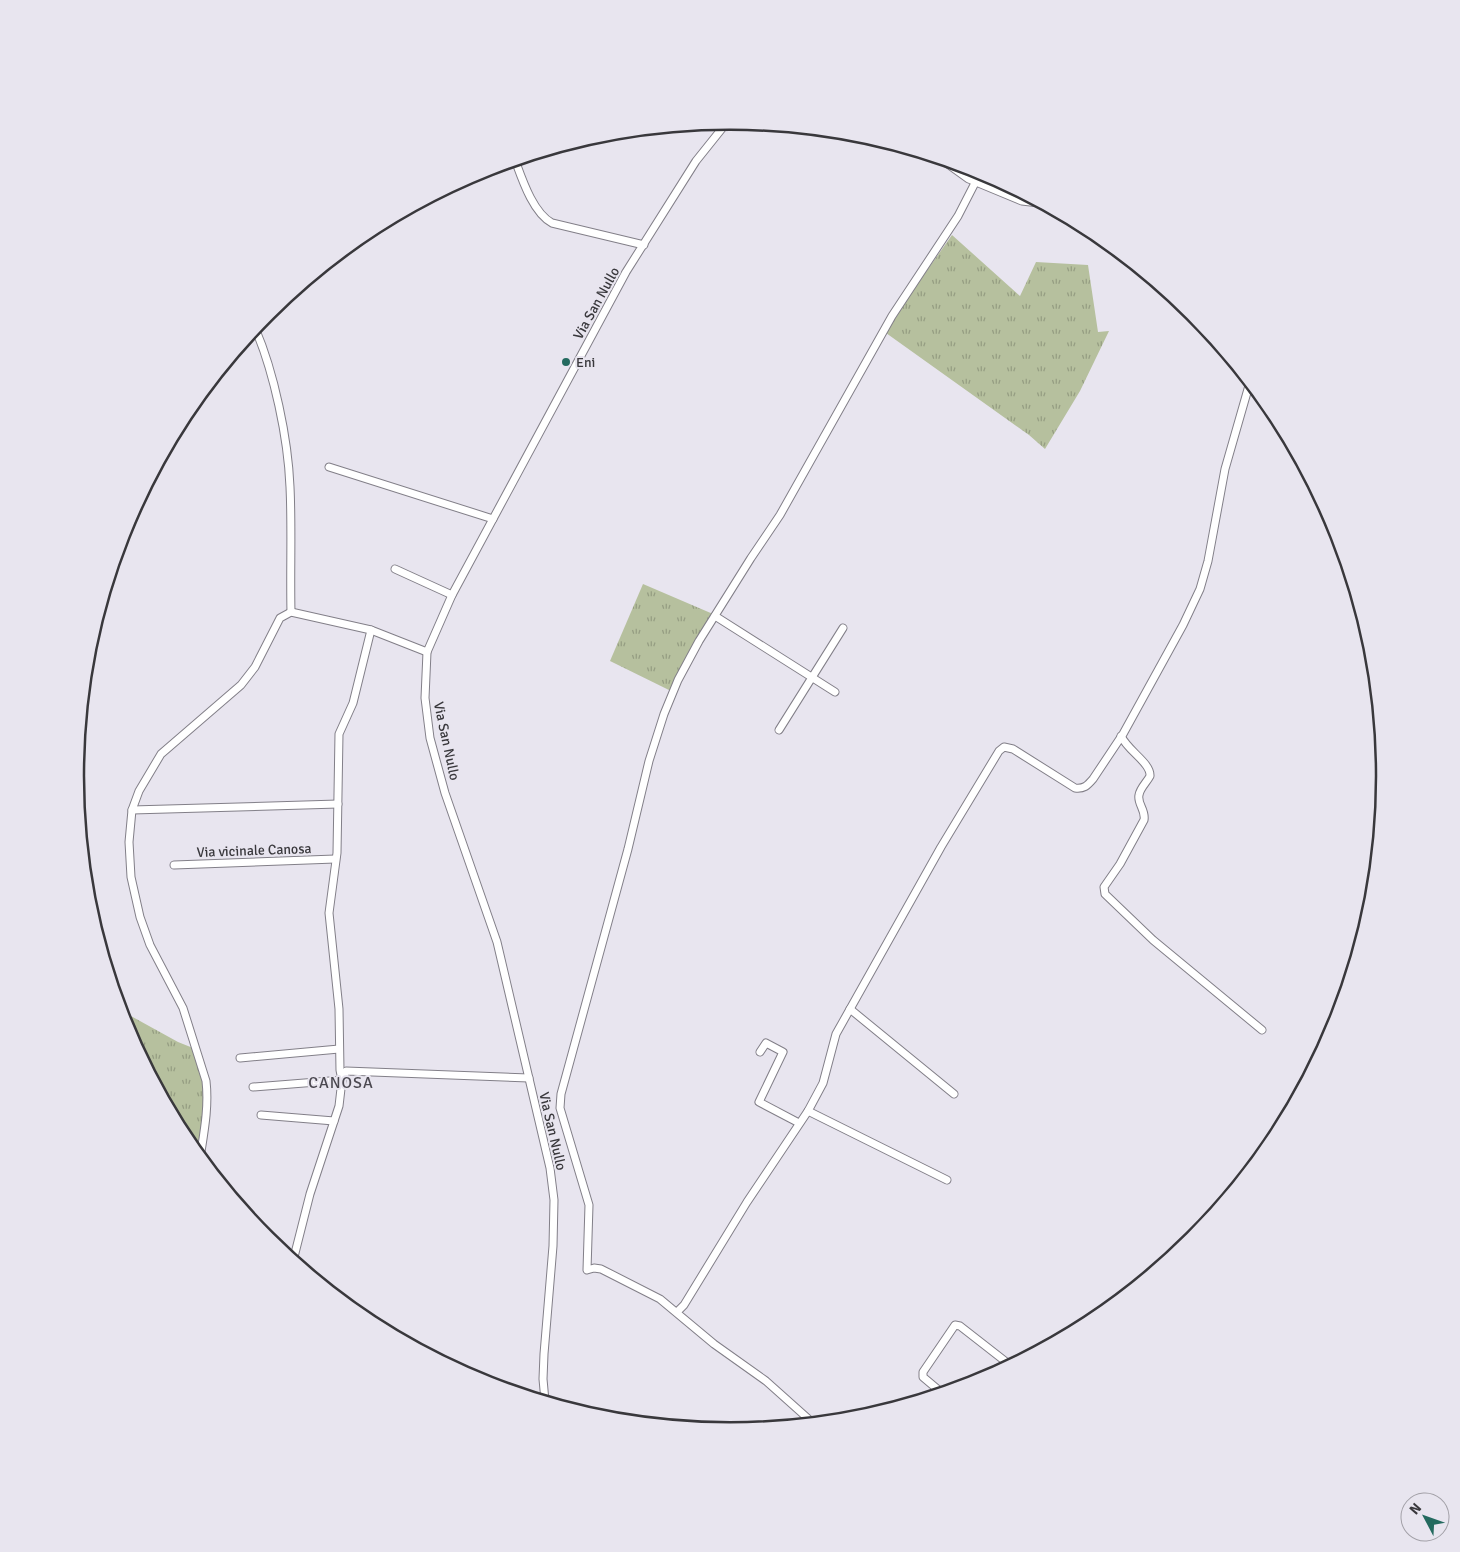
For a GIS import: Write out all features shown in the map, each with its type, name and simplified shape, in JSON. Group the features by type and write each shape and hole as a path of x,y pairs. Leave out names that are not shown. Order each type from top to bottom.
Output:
{"main road":[{"path":"963,174 969,178 1024,200"}],"street":[{"name":"Via San Nullo","path":"545,1395 544,1362 553,1246 554,1200 550,1168 498,942 445,793 430,738 425,698 427,652 452,595 622,281 696,161 721,130"},
{"path":"518,166 537,210 546,220 644,245"},
{"path":"807,1418 766,1381 714,1344 678,1312 654,1295 601,1269 587,1270 589,1205 560,1108 561,1094 611,915 657,734 678,680 699,641 750,558 780,515 869,354 958,216 976,181"},
{"path":"258,335 269,368 286,449 290,486 291,612"},
{"path":"678,1312 742,1210 808,1111 823,1082 836,1034 941,847 999,750 1004,747 1013,749 1074,788 1081,789 1087,786 1093,779 1121,736 1183,625 1200,589 1208,561 1225,469 1248,390"},
{"path":"329,466 493,519"},
{"path":"395,569 452,595"},
{"path":"202,1147 206,1118 206,1081 183,1008 150,945 140,917 131,877 129,842 132,810 139,791 161,754 241,685 255,667 280,618 291,612 371,630 427,652"},
{"path":"715,616 835,692"},
{"path":"779,730 843,628"},
{"path":"295,1253 310,1194 341,1097 339,1009 329,913 337,853 338,734 353,702 371,630"},
{"path":"1121,736 1128,748 1149,768 1150,776 1139,793 1139,801 1145,815 1144,820 1120,864 1104,887 1105,894 1153,940 1262,1030"},
{"path":"132,810 338,804"},
{"name":"Via vicinale Canosa","path":"174,865 335,859"},
{"path":"850,1009 954,1094"},
{"path":"760,1052 766,1043 783,1052 759,1102 799,1124"},
{"path":"240,1058 339,1049"},
{"path":"342,1080 344,1074 349,1070 529,1078"},
{"path":"253,1087 342,1080"},
{"path":"808,1111 947,1180"},
{"path":"261,1115 334,1121"},
{"path":"937,1388 923,1377 923,1372 955,1325 960,1326 1005,1361"}],"green space":[{"path":"952,235 1020,296 1036,262 1088,265 1098,332 1109,331 1080,391 1045,449 1029,435 886,333"},
{"path":"643,584 713,614 671,691 610,661"},
{"path":"130,1016 178,1042 193,1048 203,1091 198,1142 170,1099 150,1062"}],"place":[{"name":"Eni","path":"566,362"}],"district":[{"name":"CANOSA","path":"341,1082"}]}
